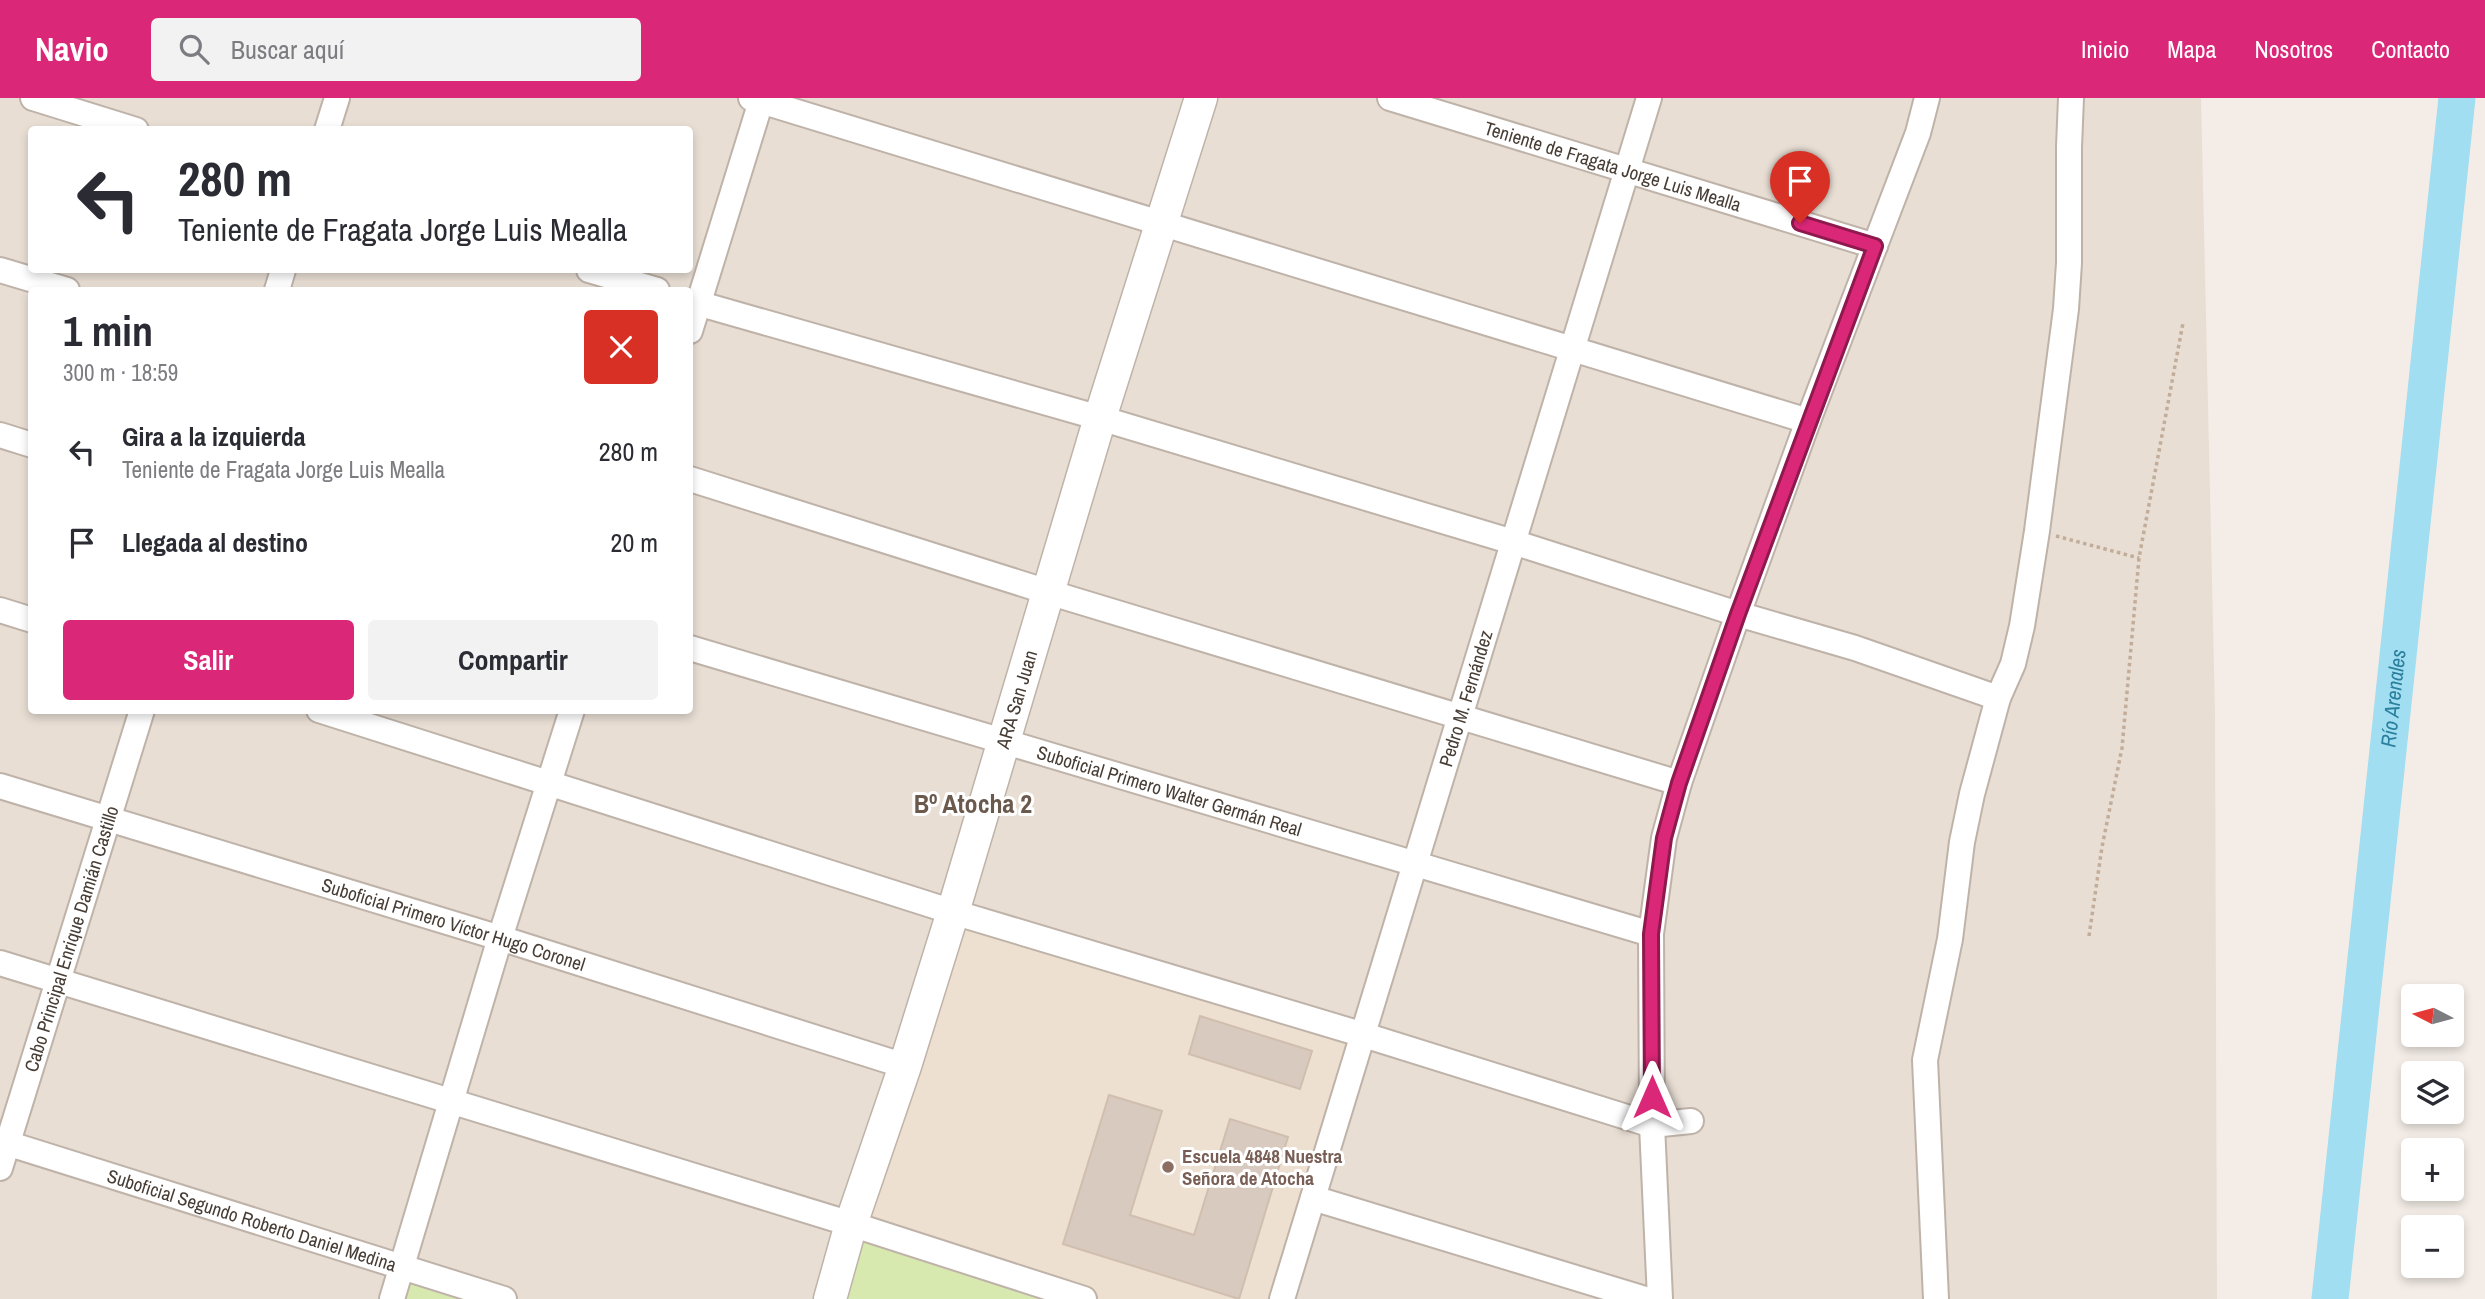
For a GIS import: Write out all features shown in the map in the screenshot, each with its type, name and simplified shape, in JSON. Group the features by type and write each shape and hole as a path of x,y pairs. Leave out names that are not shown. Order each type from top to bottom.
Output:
{"street":[{"path":"33,98 122,126"},
{"path":"328,126 337,98"},
{"name":"ARA San Juan","path":"830,1299 851,1224 905,1066 953,912 1100,418 1200,98"},
{"name":"Teniente de Fragata Jorge Luis Mealla","path":"1390,98 1875,246"},
{"name":"Pedro M. Fernández","path":"1282,1299 1649,98"},
{"path":"1660,1299 1652,1125 1651,934 1664,838 1679,783 1738,614 1918,132 1927,98"},
{"path":"1936,1299 1925,1060 1950,939 1967,818 1998,698 2012,664 2022,626 2037,531 2066,309 2071,98"},
{"path":"1808,421 758,99 694,302 1100,418 1513,542 1738,614 1855,648 1998,698"},
{"path":"0,270 57,287"},
{"path":"599,273 647,287"},
{"path":"0,435 28,444"},
{"path":"693,480 1048,592 1679,783"},
{"path":"0,610 28,619"},
{"name":"Suboficial Primero Walter Germán Real","path":"693,649 1651,934"},
{"name":"Cabo Principal Enrique Damián Castillo","path":"0,1168 4,1142 141,714"},
{"path":"331,714 953,912 1364,1035 1652,1125 1691,1121"},
{"path":"392,1299 500,938 571,714"},
{"name":"Suboficial Primero Víctor Hugo Coronel","path":"0,786 500,938 905,1066"},
{"path":"0,963 851,1224 1084,1299"},
{"name":"Suboficial Segundo Roberto Daniel Medina","path":"4,1142 504,1299"},
{"path":"1313,1198 1644,1299"}],"path":[{"path":"2089,936 2102,847 2122,748 2139,558 2183,323"},
{"path":"2037,531 2139,558"}],"shaded area":[{"path":"0,98 2201,98 2215,711 2217,1299 0,1299"},
{"path":"955,917 1363,1035 1280,1299 1097,1299 857,1220"}],"green space":[{"path":"851,1224 1084,1299 830,1299"},
{"path":"403,1271 497,1299 394,1299"}],"building":[{"path":"1200,1016 1312,1051 1300,1089 1189,1054"},
{"path":"1109,1095 1162,1111 1130,1215 1194,1235 1230,1119 1288,1137 1239,1299 1063,1244"}],"waterway":[{"name":"Río Arenales","path":"2330,1299 2457,98"}],"place":[{"name":"Escuela 4848 Nuestra Señora de Atocha","path":"1168,1167"}],"district":[{"name":"Bº Atocha 2","path":"973,804"}],"route":[{"path":"1652,1097 1651,934 1664,838 1679,783 1738,614 1875,246 1800,223"}]}
